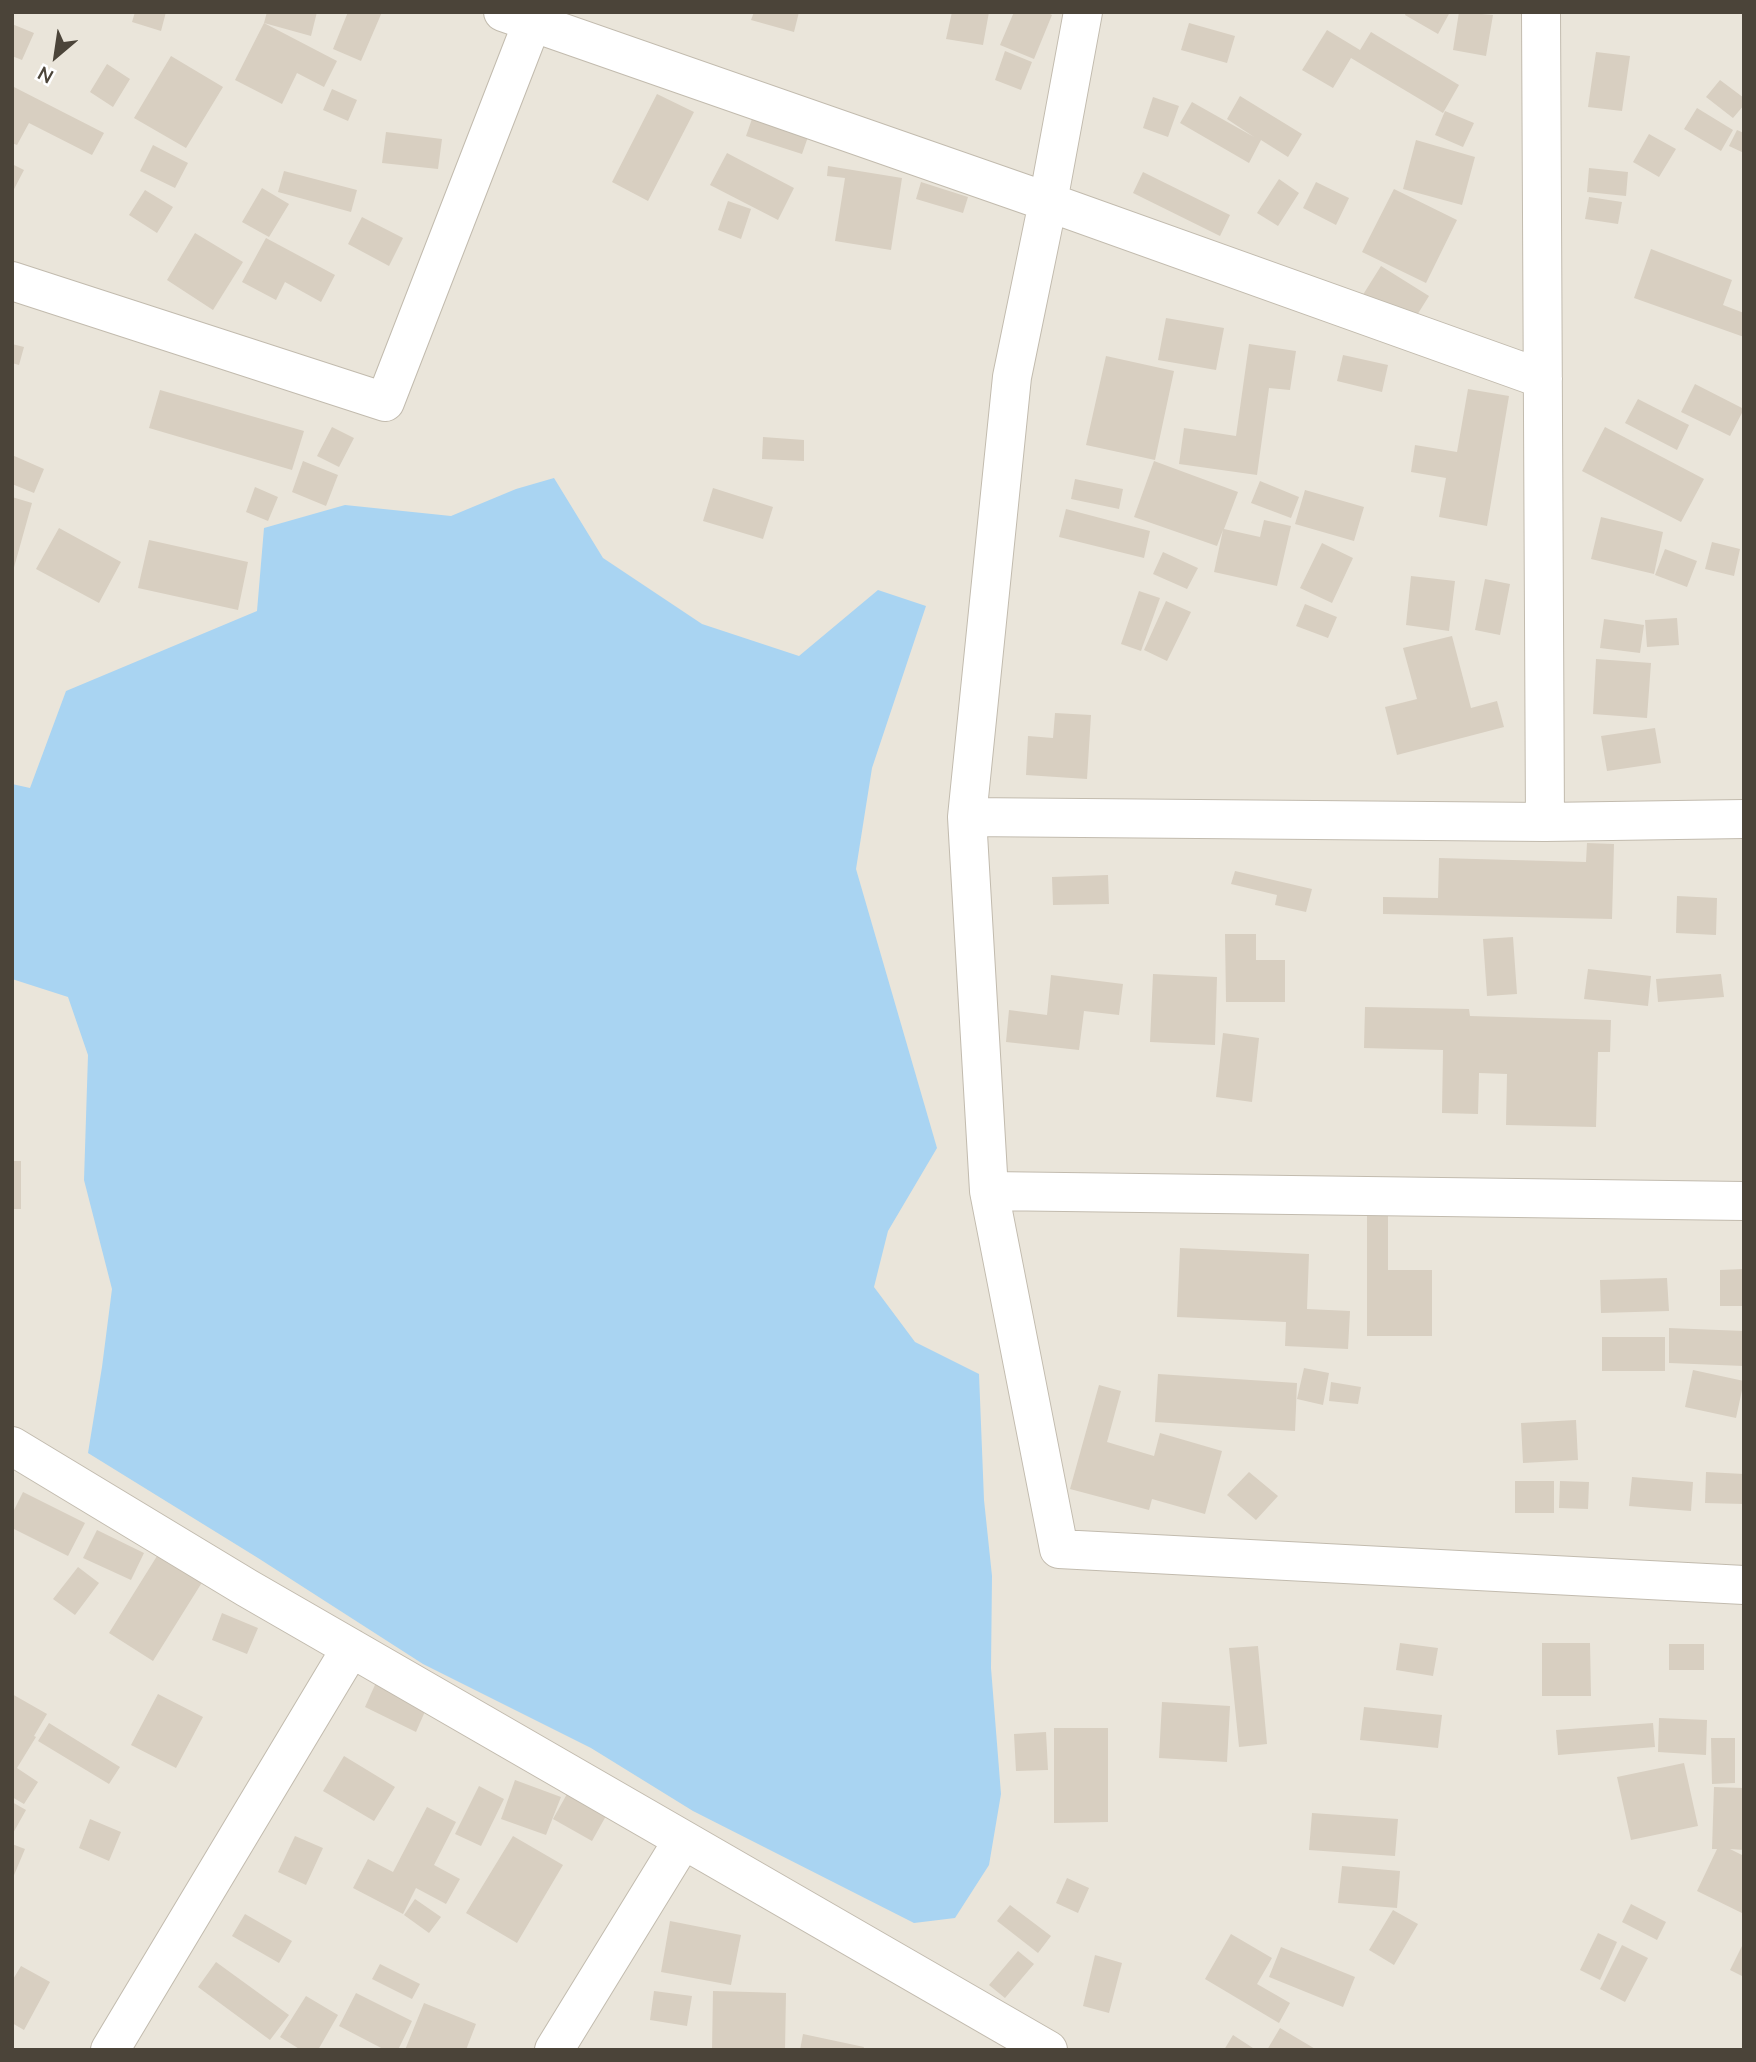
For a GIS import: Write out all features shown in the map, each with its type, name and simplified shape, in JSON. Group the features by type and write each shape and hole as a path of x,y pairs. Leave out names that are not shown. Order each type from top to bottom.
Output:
{"street":[{"path":"1083,12 1012,377 967,817 989,1191 1059,1549 1744,1585"},
{"path":"1541,12 1545,822"},
{"path":"12,281 385,402 518,18 1048,202 1543,379"},
{"path":"967,817 1545,822 1744,819"},
{"path":"989,1191 1744,1201"},
{"path":"12,1446 247,1588 683,1840 996,2037 1048,2050"},
{"path":"110,2050 351,1648"},
{"path":"554,2050 683,1840"}],"shaded area":[{"path":"12,12 1744,12 1744,2050 12,2050"}],"water":[{"path":"554,478 603,558 702,624 799,656 878,590 926,606 872,768 856,869 937,1148 888,1231 874,1287 915,1342 979,1374 984,1500 992,1576 991,1668 1001,1794 989,1865 955,1918 914,1923 693,1811 591,1748 423,1664 88,1453 112,1289 84,1180 88,1055 68,997 12,979 12,784 30,788 66,691 257,611 264,528 345,505 451,516 516,489"}],"building":[{"path":"135,12 166,12 161,31 132,22"},
{"path":"267,12 317,12 311,36 264,23"},
{"path":"348,12 382,12 361,61 333,49"},
{"path":"754,12 799,12 794,32 751,20"},
{"path":"952,12 989,12 983,45 946,39"},
{"path":"1014,12 1046,12 1052,15 1034,59 1000,45"},
{"path":"1406,12 1450,12 1438,34 1405,15"},
{"path":"1459,12 1493,15 1486,56 1453,50"},
{"path":"264,23 337,61 324,87 297,73 282,104 235,80"},
{"path":"1189,23 1235,36 1227,63 1181,50"},
{"path":"12,24 34,33 22,60 12,56"},
{"path":"1327,30 1360,50 1371,32 1459,85 1443,113 1351,58 1333,88 1302,70"},
{"path":"1005,51 1032,62 1021,90 995,80"},
{"path":"1596,52 1630,56 1622,111 1588,107"},
{"path":"171,56 223,87 186,148 134,118"},
{"path":"107,64 130,79 113,107 90,92"},
{"path":"1720,80 1744,98 1744,105 1733,118 1706,97"},
{"path":"12,86 104,133 92,155 29,123 17,145 12,143"},
{"path":"332,89 357,100 348,121 323,110"},
{"path":"657,94 694,112 648,201 612,182"},
{"path":"1240,96 1302,134 1288,157 1261,140 1249,163 1180,123 1192,102 1254,137 1227,119"},
{"path":"1153,97 1179,106 1168,137 1143,128"},
{"path":"1697,108 1733,130 1721,151 1684,129"},
{"path":"1445,111 1474,123 1463,147 1435,135"},
{"path":"753,116 809,134 802,154 746,136"},
{"path":"1737,130 1744,133 1744,153 1729,146"},
{"path":"386,132 442,139 438,169 382,163"},
{"path":"1649,134 1676,149 1659,177 1633,162"},
{"path":"1416,140 1475,157 1462,205 1403,189"},
{"path":"153,145 188,163 175,188 140,171"},
{"path":"727,153 794,188 778,220 710,185"},
{"path":"12,164 24,170 12,193"},
{"path":"828,166 902,178 891,250 835,241 845,178 827,176"},
{"path":"1589,168 1628,172 1626,196 1587,192"},
{"path":"284,171 357,190 351,212 278,192"},
{"path":"1143,172 1230,215 1220,236 1133,193"},
{"path":"1279,179 1299,193 1278,226 1257,213"},
{"path":"921,182 968,197 963,213 916,199"},
{"path":"1316,182 1349,198 1336,225 1303,208"},
{"path":"262,188 289,204 269,237 242,222"},
{"path":"1394,189 1457,220 1426,283 1362,252"},
{"path":"145,190 173,207 157,233 129,215"},
{"path":"1589,197 1622,202 1618,224 1585,219"},
{"path":"728,201 751,209 741,239 718,230"},
{"path":"362,217 403,238 389,266 348,244"},
{"path":"195,233 243,262 213,310 167,280"},
{"path":"266,238 335,275 321,302 285,282 276,300 242,282"},
{"path":"1651,249 1732,280 1723,305 1744,313 1744,337 1634,298"},
{"path":"1381,266 1429,296 1397,347 1349,317"},
{"path":"1166,318 1224,328 1216,370 1158,360"},
{"path":"12,344 24,347 19,365 12,363"},
{"path":"1249,344 1296,351 1290,390 1269,388 1257,475 1179,464 1184,428 1236,436"},
{"path":"1343,355 1388,365 1382,392 1337,381"},
{"path":"1106,356 1174,371 1155,460 1086,445"},
{"path":"1695,384 1744,409 1730,436 1681,412"},
{"path":"1468,389 1509,396 1487,526 1439,517 1446,478 1411,472 1415,445 1457,452"},
{"path":"160,390 304,431 292,470 149,428"},
{"path":"1638,399 1689,425 1677,450 1625,423"},
{"path":"332,427 354,438 339,467 317,456"},
{"path":"1605,427 1704,479 1681,522 1582,471"},
{"path":"763,437 804,440 804,461 762,459"},
{"path":"12,455 44,469 34,493 12,484"},
{"path":"303,461 338,475 326,506 292,492"},
{"path":"1154,461 1238,492 1224,529 1260,537 1264,520 1291,526 1277,586 1214,572 1223,530 1217,546 1134,517"},
{"path":"1075,479 1123,489 1119,509 1071,499"},
{"path":"1260,481 1299,497 1291,518 1251,503"},
{"path":"255,487 278,497 268,521 246,512"},
{"path":"713,488 773,507 763,539 703,521"},
{"path":"1305,490 1364,507 1354,541 1295,524"},
{"path":"12,497 32,503 13,571 12,571"},
{"path":"1066,509 1150,531 1144,558 1059,537"},
{"path":"1601,517 1663,532 1654,574 1591,559"},
{"path":"59,528 121,562 99,603 36,569"},
{"path":"149,540 248,562 238,610 138,588"},
{"path":"1712,542 1740,549 1734,576 1705,569"},
{"path":"1322,543 1353,558 1332,603 1300,588"},
{"path":"1665,549 1697,561 1687,587 1655,575"},
{"path":"1163,552 1198,568 1187,589 1153,574"},
{"path":"1411,576 1455,581 1449,631 1406,625"},
{"path":"1485,579 1510,584 1500,635 1475,630"},
{"path":"1139,591 1160,598 1141,651 1121,644"},
{"path":"1166,601 1191,612 1167,661 1144,650"},
{"path":"1305,604 1337,617 1328,638 1296,626"},
{"path":"1677,618 1679,645 1647,647 1645,620"},
{"path":"1604,619 1644,625 1640,653 1600,648"},
{"path":"1452,636 1471,708 1497,701 1504,727 1397,755 1385,707 1417,699 1403,648"},
{"path":"1596,659 1651,663 1647,718 1593,714"},
{"path":"1055,713 1091,715 1087,779 1026,775 1028,736 1053,738"},
{"path":"1655,728 1661,763 1607,771 1601,736"},
{"path":"1587,843 1614,844 1612,919 1383,914 1383,897 1438,898 1439,858 1586,862"},
{"path":"1235,871 1312,889 1306,912 1275,905 1277,895 1231,884"},
{"path":"1108,875 1109,904 1053,905 1052,877"},
{"path":"1677,896 1717,898 1716,935 1676,933"},
{"path":"1225,934 1256,934 1256,960 1285,960 1285,1002 1226,1002"},
{"path":"1513,937 1517,994 1487,996 1483,939"},
{"path":"1588,969 1651,976 1648,1006 1584,999"},
{"path":"1153,974 1217,977 1215,1045 1150,1042"},
{"path":"1721,974 1724,997 1658,1002 1656,979"},
{"path":"1051,975 1123,984 1119,1015 1084,1011 1079,1050 1006,1042 1009,1010 1047,1015"},
{"path":"1365,1007 1469,1009 1470,1016 1611,1020 1610,1052 1598,1052 1596,1127 1506,1125 1507,1074 1479,1073 1478,1114 1442,1113 1443,1050 1364,1048"},
{"path":"1223,1033 1259,1038 1252,1102 1216,1097"},
{"path":"12,1161 21,1161 21,1209 12,1209"},
{"path":"1367,1209 1388,1209 1388,1270 1432,1270 1432,1336 1367,1336"},
{"path":"1180,1248 1309,1254 1307,1309 1350,1311 1348,1349 1285,1346 1286,1322 1177,1317"},
{"path":"1744,1269 1744,1306 1720,1306 1720,1270"},
{"path":"1667,1278 1669,1311 1601,1313 1600,1280"},
{"path":"1669,1328 1744,1331 1744,1366 1669,1363"},
{"path":"1602,1337 1665,1337 1665,1371 1602,1371"},
{"path":"1304,1368 1329,1373 1323,1405 1297,1399"},
{"path":"1693,1370 1744,1381 1736,1418 1685,1407"},
{"path":"1158,1374 1297,1383 1295,1431 1155,1422"},
{"path":"1331,1382 1361,1387 1358,1404 1329,1401"},
{"path":"1099,1385 1121,1391 1107,1442 1154,1456 1160,1433 1222,1451 1205,1514 1152,1499 1149,1510 1070,1489"},
{"path":"1576,1420 1578,1460 1523,1463 1521,1423"},
{"path":"1249,1472 1278,1496 1256,1520 1227,1495"},
{"path":"1706,1472 1744,1474 1744,1504 1705,1503"},
{"path":"1632,1477 1693,1482 1691,1511 1629,1506"},
{"path":"1515,1481 1554,1481 1554,1513 1515,1513"},
{"path":"1560,1481 1589,1482 1588,1509 1559,1508"},
{"path":"23,1492 85,1523 68,1556 12,1528 12,1514"},
{"path":"97,1530 144,1553 131,1580 83,1558"},
{"path":"167,1540 211,1568 153,1661 109,1633"},
{"path":"78,1567 99,1583 75,1615 53,1599"},
{"path":"222,1613 258,1628 247,1654 212,1640"},
{"path":"1400,1643 1438,1648 1433,1676 1396,1670"},
{"path":"1542,1643 1590,1643 1591,1696 1542,1696"},
{"path":"1669,1644 1704,1644 1704,1670 1669,1670"},
{"path":"1258,1646 1267,1744 1239,1747 1229,1648"},
{"path":"379,1676 430,1700 416,1732 365,1707"},
{"path":"12,1694 47,1714 17,1768 38,1782 24,1804 12,1797"},
{"path":"158,1694 203,1717 176,1768 131,1745"},
{"path":"1162,1702 1230,1706 1227,1762 1159,1758"},
{"path":"1364,1707 1442,1715 1438,1748 1360,1740"},
{"path":"1659,1718 1707,1720 1706,1755 1658,1752"},
{"path":"49,1723 120,1767 109,1784 38,1741"},
{"path":"1653,1723 1655,1747 1558,1755 1556,1730"},
{"path":"1054,1728 1108,1728 1108,1822 1054,1823"},
{"path":"1046,1732 1048,1770 1016,1771 1014,1734"},
{"path":"1711,1738 1735,1738 1735,1783 1712,1784"},
{"path":"344,1756 395,1787 374,1821 323,1791"},
{"path":"1684,1763 1698,1826 1631,1840 1617,1777"},
{"path":"515,1780 561,1797 546,1835 501,1819"},
{"path":"572,1785 611,1807 592,1841 553,1819"},
{"path":"479,1786 504,1799 481,1846 455,1834"},
{"path":"1714,1787 1744,1788 1744,1850 1730,1849 1744,1856 1744,1914 1697,1891 1717,1849 1712,1849"},
{"path":"12,1802 26,1810 12,1835"},
{"path":"427,1807 456,1822 434,1865 460,1879 446,1904 416,1888 403,1914 353,1888 368,1859 393,1872"},
{"path":"1312,1813 1398,1819 1395,1856 1309,1850"},
{"path":"90,1819 121,1832 109,1861 79,1848"},
{"path":"295,1836 323,1848 306,1885 278,1872"},
{"path":"513,1836 563,1865 517,1943 466,1913"},
{"path":"12,1844 25,1849 12,1880"},
{"path":"1342,1866 1400,1871 1397,1908 1338,1903"},
{"path":"1067,1878 1089,1888 1078,1913 1056,1903"},
{"path":"415,1899 441,1917 429,1933 404,1915"},
{"path":"1631,1904 1666,1922 1657,1940 1622,1922"},
{"path":"1010,1905 1051,1936 1038,1953 997,1921"},
{"path":"1393,1910 1418,1924 1394,1965 1369,1950"},
{"path":"245,1914 292,1941 279,1963 232,1936"},
{"path":"670,1921 741,1935 731,1985 661,1972"},
{"path":"1598,1933 1617,1942 1600,1980 1580,1970"},
{"path":"1231,1934 1272,1958 1257,1984 1290,2003 1279,2023 1205,1979"},
{"path":"1744,1942 1744,1977 1730,1970"},
{"path":"1622,1945 1648,1958 1625,2002 1600,1989"},
{"path":"1281,1947 1355,1977 1343,2007 1269,1977"},
{"path":"1018,1951 1034,1964 1005,1998 989,1985"},
{"path":"1095,1955 1122,1963 1109,2013 1083,2006"},
{"path":"216,1962 289,2015 270,2040 198,1987"},
{"path":"380,1964 420,1984 412,1999 372,1979"},
{"path":"21,1966 50,1982 24,2030 12,2023 12,1981"},
{"path":"654,1991 692,1996 687,2026 650,2020"},
{"path":"713,1991 786,1993 785,2050 712,2050"},
{"path":"356,1993 412,2021 398,2050 385,2050 339,2026"},
{"path":"306,1996 338,2015 318,2050 301,2050 280,2037"},
{"path":"424,2003 476,2024 466,2050 405,2050"},
{"path":"1280,2028 1317,2050 1267,2050"},
{"path":"803,2034 864,2047 863,2050 800,2050"},
{"path":"1233,2035 1256,2050 1224,2050"}]}
